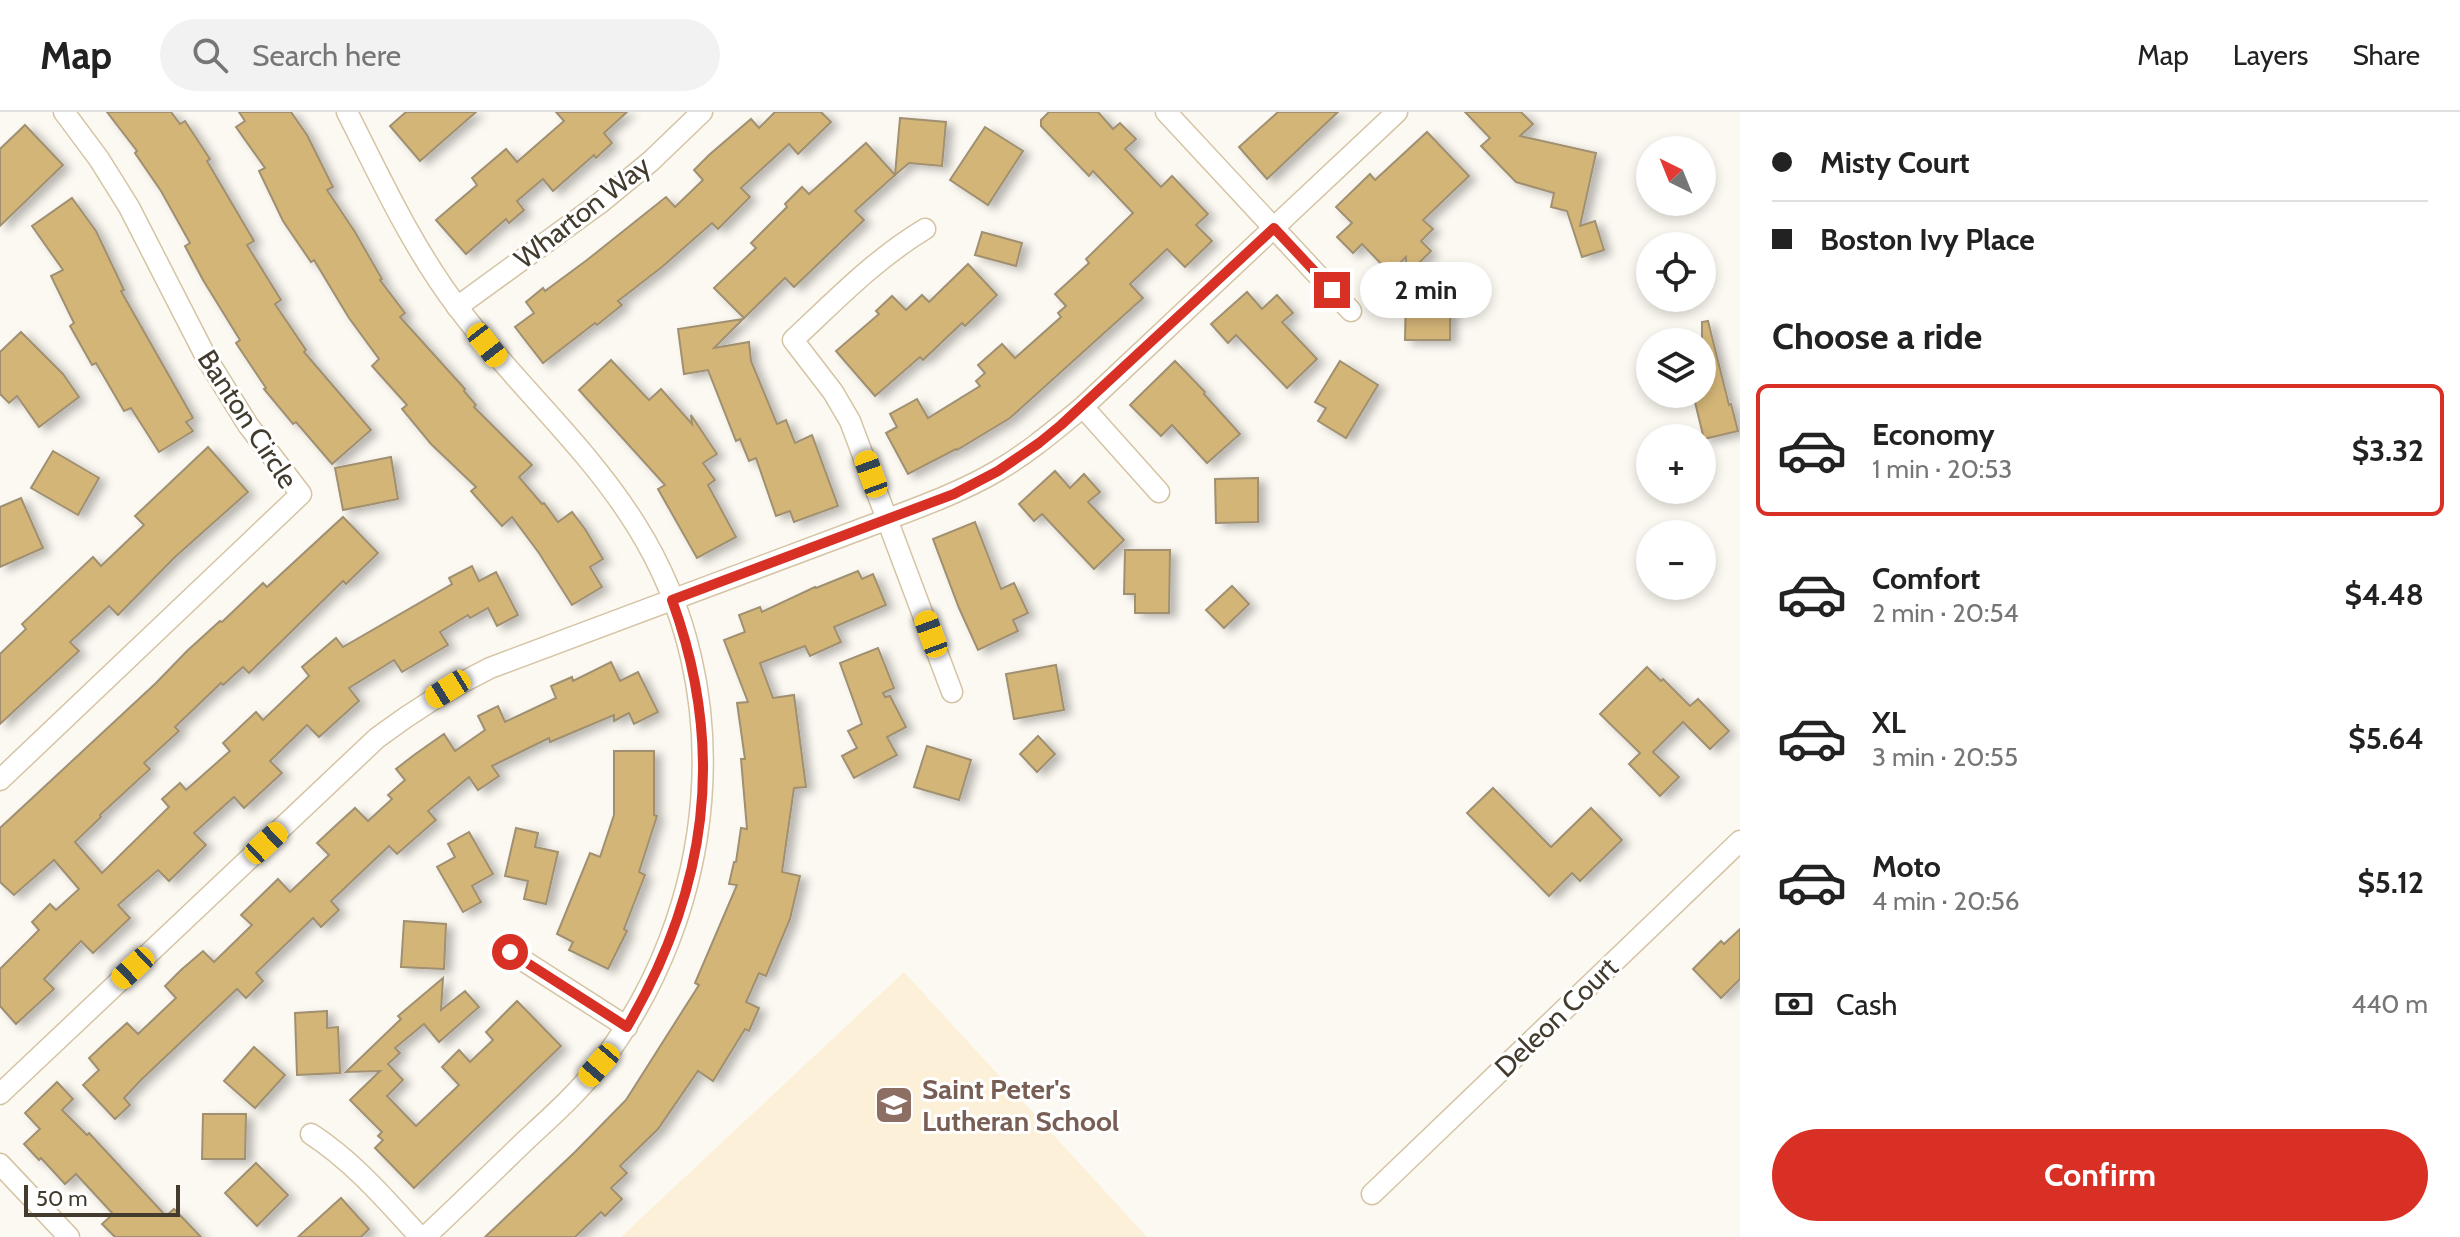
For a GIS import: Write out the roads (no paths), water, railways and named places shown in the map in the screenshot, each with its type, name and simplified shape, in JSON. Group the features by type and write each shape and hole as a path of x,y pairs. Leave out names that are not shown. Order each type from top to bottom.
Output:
{"street":[{"name":"Banton Circle","path":"0,780 301,494 248,425 207,359 129,207 64,112"},
{"path":"311,1134 356,1168 422,1237 572,1096 627,1027 667,951 683,904 694,864 703,782 702,732 694,674 672,600 638,527 605,479 502,364 457,307 398,213 347,112"},
{"name":"Wharton Way","path":"457,307 600,203 651,161 702,112"},
{"path":"1166,112 1351,311"},
{"path":"0,1094 377,738 415,710 490,668 954,494 998,471 1083,407 1397,112"},
{"path":"925,229 871,267 793,340 833,392 850,421 952,692"},
{"path":"1083,407 1159,492"},
{"name":"Deleon Court","path":"1372,1194 1740,841"},
{"path":"510,952 627,1027"},
{"path":"0,1164 69,1237"}],"place":[{"name":"Saint Peter's Lutheran School","path":"894,1105"}]}
